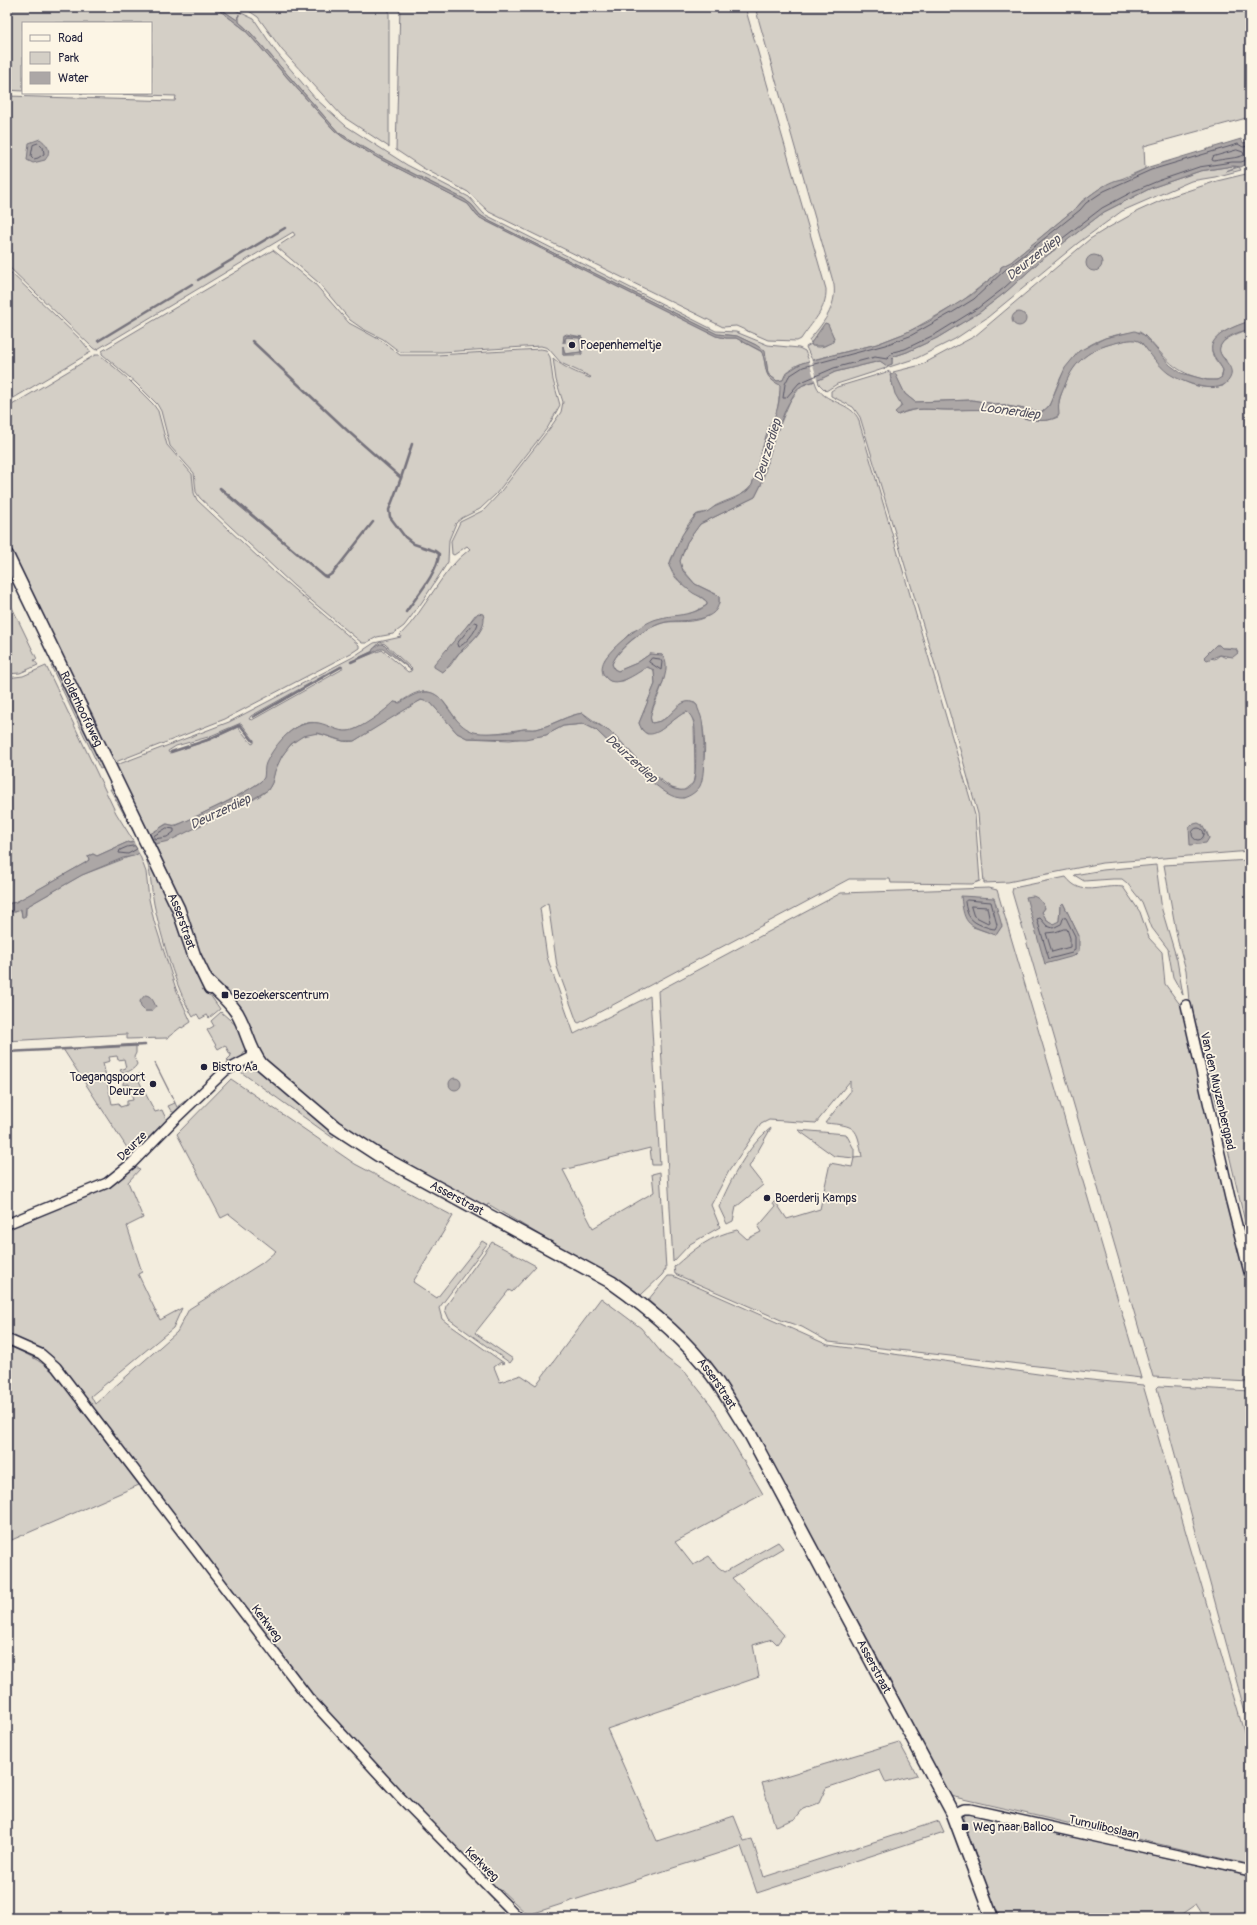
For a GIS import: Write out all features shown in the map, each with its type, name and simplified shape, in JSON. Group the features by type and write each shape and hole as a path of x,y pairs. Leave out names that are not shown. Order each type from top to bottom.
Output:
{"main road":[{"name":"Rolderhoofdweg","path":"7,555 154,857"},
{"name":"Asserstraat","path":"154,857 178,908 194,955 214,997 244,1028 254,1056 260,1064 334,1126 378,1156 611,1282 639,1302 697,1357 725,1394 750,1434 953,1814 992,1918"}],"street":[{"name":"Van den Muyzenbergpad","path":"1186,1004 1230,1198 1250,1276"},
{"name":"Deurze","path":"7,1224 107,1183 132,1163 225,1071 254,1056"},
{"name":"Kerkweg","path":"7,1339 40,1354 56,1367 308,1697 400,1797 519,1918"},
{"name":"Tumuliboslaan","path":"953,1814 964,1809 970,1809 1250,1871"}],"green space":[{"path":"7,7 215,7 244,29 334,130 344,138 378,158 468,204 477,216 484,220 716,336 736,338 762,352 768,375 781,386 777,412 769,426 752,485 740,495 715,506 708,512 696,515 686,528 670,563 674,575 679,581 707,602 707,605 690,614 665,618 631,632 605,659 603,675 610,681 623,681 647,667 654,670 655,684 639,723 642,730 647,734 659,731 683,713 687,712 692,717 694,724 695,773 693,783 683,791 672,788 643,767 614,735 583,713 536,729 476,733 461,725 444,702 437,696 429,692 419,692 398,703 394,702 386,710 354,730 342,731 316,723 301,725 292,730 280,742 268,763 264,778 258,783 236,797 206,812 175,825 166,824 149,835 114,766 229,722 353,657 374,643 401,637 400,635 410,625 450,568 470,549 467,546 454,555 452,554 451,541 460,522 484,510 498,495 561,412 563,402 556,380 553,358 571,370 590,378 591,377 561,363 548,348 541,346 442,352 400,352 383,339 363,329 350,320 319,283 278,248 278,246 295,235 293,232 96,350 7,265 7,96 175,101 176,96 112,94 152,94 152,22 22,22 22,91 7,90","holes":["566,334 582,337 582,354 563,355 563,346 565,354 581,352 580,338 566,337 565,343 564,336","475,615 484,618 479,633 466,648 459,653 450,666 442,672 437,667","380,642 385,644 412,669 411,671 408,672 382,650 350,662 371,652","341,666 343,667 341,670 252,720 249,719 251,716","241,723 254,740 254,743 252,744 238,727 210,740 169,753 168,751 176,746 208,737"]},
{"path":"218,7 229,7 254,19 276,52 315,98 346,126 407,165 469,197 484,214 716,331 736,332 768,345 799,348 805,351 809,361 793,368 787,373 783,380 777,381 768,374 765,353 756,345 737,336 717,334 491,222 480,215 472,205 464,199 386,160 339,133 250,32 239,22 238,16 237,20"},
{"path":"249,7 389,7 389,147 342,116 282,50 258,17 249,11"},
{"path":"400,7 745,7 826,289 826,297 818,316 801,339 797,341 768,340 736,326 723,327 489,212 468,192 423,168 396,150"},
{"path":"755,7 1250,7 1250,117 1144,146 1145,169 1102,187 1082,201 1077,207 1011,262 1001,267 1000,271 961,302 908,332 877,344 812,360 806,347 811,344 820,347 829,343 834,338 826,323 811,343 809,340 828,315 833,301 834,285"},
{"path":"1233,166 1236,167 1226,171 1239,167 1241,170 1215,177 1191,181 1122,211 1078,243 988,317 955,339 917,358 837,384 826,391 819,384 818,380 835,372 880,361 885,364 892,364 892,359 895,356 937,338 980,312 1007,291 1040,261 1104,212 1151,188 1200,171"},
{"path":"1250,173 1250,321 1226,331 1216,339 1213,345 1213,356 1223,370 1221,379 1213,380 1199,378 1182,371 1168,361 1140,332 1126,333 1100,340 1079,353 1063,373 1050,404 1042,412 972,400 915,402 905,394 893,372 921,365 975,336 1090,239 1138,211 1169,197 1217,181"},
{"path":"273,250 314,283 349,323 382,341 400,355 436,355 541,349 546,350 550,357 553,380 560,405 548,427 496,494 480,509 462,518 456,523 449,540 448,562 422,602 404,626 393,634 377,637 366,643 362,643 294,586 200,498 196,492 194,473 170,446 161,411 157,404 136,383 102,354 102,351","holes":["220,487 326,577 221,491 219,488"]},
{"path":"7,269 82,341 91,352 7,402"},
{"path":"1250,329 1250,851 1102,863 1008,882 984,883 978,814 952,721 860,417 853,407 831,396 831,391 837,387 890,371 891,381 901,404 898,415 918,409 981,409 992,410 1033,420 1050,420 1058,417 1059,402 1062,391 1071,371 1084,357 1093,351 1126,340 1137,340 1159,362 1183,381 1202,387 1223,386 1226,360 1219,349 1221,344 1232,336","holes":["1216,645 1219,645 1222,648 1230,648 1226,658 1220,655 1215,659 1204,657","1206,830 1209,838 1205,842 1198,844 1190,842"]},
{"path":"95,355 100,355 127,378 158,411 167,445 192,474 194,493 197,500 274,572 359,645 359,648 353,652 225,719 113,763 93,715 77,688 7,543 7,408"},
{"path":"815,381 822,394 848,408 858,418 975,815 980,881 972,884 891,883 890,879 849,879 579,1023 577,1022 557,967 548,903 540,908 547,957 574,1034 650,996 660,1165 652,1165 650,1148 563,1170 593,1228 654,1192 652,1174 660,1172 666,1269 662,1275 641,1295 616,1277 568,1252 488,1204 485,1210 347,1131 264,1061 251,1032 252,1028 208,975 173,883 155,844 177,836 243,805 265,792 271,784 275,770 283,755 294,742 303,736 316,734 341,741 354,741 411,705 422,700 431,703 457,733 467,738 510,740 546,735 563,726 584,724 596,730 647,779 668,793 684,798 693,791 703,768 703,726 695,703 686,702 664,719 652,723 650,717 664,679 665,671 662,655 650,654 637,663 618,671 614,669 612,664 627,644 651,627 667,622 700,620 710,613 719,603 719,596 695,584 681,567 680,561 687,542 700,524 755,497 761,485 774,439 790,401 801,386"},
{"path":"7,597 37,659 34,660 38,665 20,673 7,674"},
{"path":"54,664 105,767 100,769 51,666"},
{"path":"46,666 116,813 134,842 128,842 97,856 93,854 88,856 89,860 85,863 16,902 7,904 7,678 23,676"},
{"path":"110,789 116,789 138,835 136,836"},
{"path":"139,853 146,872 149,899 154,921 176,989 191,1022 182,1028 181,1027 167,1038 127,1039 127,1034 7,1041 7,911 15,912 21,910 22,917 26,915 26,907 82,875","holes":["149,996 154,1004 152,1011 145,1011 140,1003"]},
{"path":"147,854 174,908 203,985 220,1009 209,1018 207,1015 200,1019 197,1014 193,1017 175,977 154,904 150,873 145,855"},
{"path":"1250,860 1250,1243 1218,1108 1189,1001 1186,970 1178,942 1164,865"},
{"path":"1156,865 1162,910 1177,960 1183,995 1173,977 1168,949 1152,928 1142,902 1127,883 1122,879 1084,881 1074,875 1103,870"},
{"path":"1066,877 1078,887 1085,889 1123,887 1140,912 1149,938 1162,952 1165,984 1184,1010 1250,1297 1250,1382 1153,1377 1012,892 1013,888","holes":["1038,898 1045,908 1042,912 1046,919 1053,924 1059,922 1060,906 1063,903 1079,936 1045,964"]},
{"path":"989,888 997,890 1141,1378 829,1342 802,1327 781,1320 675,1274 674,1267 688,1254 710,1240 737,1230 747,1239 761,1232 758,1227 775,1207 773,1203 775,1201 787,1219 820,1209 830,1163 852,1167 854,1158 862,1157 856,1133 849,1127 843,1125 825,1123 850,1092 850,1081 816,1123 769,1120 761,1124 729,1171 711,1205 720,1227 690,1244 673,1262 658,991 841,893","holes":["1002,926 996,935 973,927"]},
{"path":"221,1012 238,1027 246,1047 242,1057 230,1063 227,1060 231,1056 225,1045 218,1049 207,1030 214,1026 211,1021"},
{"path":"136,1044 136,1053 134,1057 137,1064 135,1068 122,1073 120,1070 126,1068 124,1059 118,1060 117,1056 109,1057 110,1061 103,1063 112,1104 119,1103 120,1107 127,1105 127,1101 133,1100 129,1084 123,1085 123,1083 126,1079 140,1074 145,1077 139,1081 155,1112 162,1110 167,1121 133,1157 63,1049"},
{"path":"251,1066 258,1068 337,1134 333,1138 238,1070"},
{"path":"231,1079 355,1164 453,1216 413,1282 437,1298 482,1241 487,1244 439,1308 442,1319 504,1363 502,1364 501,1362 494,1367 500,1382 521,1375 536,1385 601,1298 641,1328 665,1357 685,1372 711,1405 763,1494 675,1542 693,1565 709,1556 718,1567 725,1572 778,1542 783,1548 732,1578 784,1635 777,1644 772,1639 753,1645 759,1677 607,1729 657,1841 734,1816 744,1841 752,1839 764,1877 939,1821 944,1832 757,1893 741,1846 528,1915 501,1890 498,1893 415,1808 312,1697 56,1364 7,1336 7,1229 101,1190 130,1168 135,1167 140,1169 128,1182 143,1218 127,1226 142,1272 138,1274 160,1320 182,1308 173,1328 91,1396 95,1404 177,1332 189,1309 262,1263 276,1251 229,1214 221,1218 177,1134"},
{"path":"185,1101 188,1103 175,1113 171,1111 168,1106 175,1103 177,1107"},
{"path":"771,1128 749,1167 763,1185 736,1207 733,1221 727,1224 719,1207 723,1197 740,1164 755,1144"},
{"path":"798,1130 846,1134 854,1149 854,1158 834,1156"},
{"path":"492,1242 536,1266 512,1292 509,1290 475,1333 513,1359 510,1363 449,1319 445,1310 446,1306"},
{"path":"668,1276 673,1276 828,1345 1060,1377 1143,1385 1250,1753 1250,1865 950,1796 876,1654 744,1414 709,1361 678,1327 648,1300"},
{"path":"7,1345 38,1361 54,1373 139,1485 7,1542"},
{"path":"1159,1386 1250,1391 1250,1731 1157,1388"},
{"path":"899,1742 917,1775 886,1783 880,1770 826,1788 819,1803 803,1809 795,1819 775,1826 762,1783"},
{"path":"966,1812 1250,1877 1250,1918 1205,1918 1196,1904 1176,1918 998,1918 963,1818"}],"water":[{"name":"Deurzerdiep","path":"215,7 218,7 237,20 239,14 239,22 250,32 339,133 386,160 464,199 472,205 480,215 491,222 717,334 737,336 756,345 765,351 768,374 777,381 783,380 786,373 802,363 877,344 928,322 971,295 1000,271 1001,267 1011,262 1087,198 1106,185 1125,179 1149,167 1241,139 1243,143 1250,141 1250,162 1241,167 1233,166 1200,171 1151,188 1104,212 1040,261 1007,291 980,312 937,338 895,356 892,359 892,364 887,366 880,361 835,372 821,379 803,385 797,389 786,408 774,439 761,485 755,497 700,524 687,542 680,561 683,571 695,584 719,596 718,605 714,612 700,619 666,622 642,632 621,650 612,664 614,669 618,671 637,663 650,654 662,655 664,657 666,667 665,676 654,703 651,718 652,723 664,719 677,707 684,703 692,702 697,705 702,718 703,726 704,763 700,786 691,795 680,798 667,793 647,779 596,730 584,724 563,726 546,735 525,739 467,738 457,733 431,703 421,700 354,741 343,741 318,733 303,736 291,744 282,756 268,790 246,803 169,841 155,844 134,856 123,858 82,875 26,907 25,917 22,917 21,909 15,912 7,911 7,904 16,902 85,863 89,860 88,856 93,854 97,856 128,842 131,843 167,824 175,826 235,798 259,783 264,778 265,765 275,748 287,734 294,729 310,723 319,723 344,731 353,730 372,719 394,702 400,703 416,694 427,692 436,695 443,701 455,718 463,726 477,733 502,733 523,729 536,729 583,713 613,734 656,778 675,790 688,789 693,783 696,763 695,727 690,715 687,712 681,715 662,730 655,733 649,734 643,731 639,723 655,684 654,670 647,667 625,680 613,682 608,680 603,673 603,664 613,649 643,625 663,617 695,612 707,605 705,600 689,590 680,581 669,566 670,563 682,535 696,515 707,512 714,507 736,498 747,491 752,485 769,426 775,416 778,406 780,385 774,382 767,374 761,351 736,338 716,336 484,220 477,216 468,204 378,158 344,138 334,130 244,29"},
{"path":"40,139 47,146 49,151 45,160 33,163 27,160 29,143"},
{"path":"1094,255 1100,257 1102,263 1100,269 1094,271 1088,269 1086,263 1088,257"},
{"path":"1019,312 1024,314 1026,319 1024,324 1019,326 1014,324 1012,319 1014,314"},
{"name":"Loonerdiep","path":"1250,321 1250,329 1230,336 1221,345 1220,353 1231,369 1231,373 1230,378 1225,384 1218,387 1210,388 1191,384 1174,377 1161,367 1142,343 1136,340 1129,340 1098,349 1084,357 1078,363 1073,369 1060,396 1059,415 1052,419 1035,420 991,410 917,409 898,415 895,412 902,406 895,394 890,375 895,373 905,394 915,402 972,400 1042,412 1049,406 1065,368 1079,351 1105,338 1135,331 1144,335 1170,365 1181,373 1207,380 1217,380 1222,377 1223,370 1214,356 1212,345 1219,336 1225,332"},
{"path":"825,323 828,324 834,338 833,342 824,346 812,346 811,343"},
{"path":"564,335 582,337 581,355 563,355 563,346 565,354 581,352 580,338 566,337 563,343"},
{"path":"478,613 483,614 484,620 483,626 476,636 444,671 442,672 434,667 434,664"},
{"path":"380,644 383,644 411,670 384,649 380,649 372,653 373,649"},
{"path":"1216,645 1219,645 1222,648 1236,649 1238,653 1233,657 1220,655 1207,660 1204,657"},
{"path":"1198,823 1202,825 1209,838 1206,843 1190,845 1189,827"},
{"path":"961,896 994,898 1002,926 996,935 974,926 966,919"},
{"path":"1033,896 1041,902 1045,908 1042,912 1046,919 1053,924 1059,921 1060,906 1063,903 1079,936 1079,951 1074,956 1045,964 1026,897"},
{"path":"145,995 151,997 156,1007 152,1011 145,1011 141,1007 140,1001"},
{"path":"457,1078 460,1079 460,1089 453,1090 450,1089 449,1082 450,1079"}],"pier":[{"path":"811,358 818,382 816,383 808,359"},
{"path":"141,837 147,851 140,855 133,840"}],"waterway":[{"path":"198,280 285,228"},
{"path":"98,341 192,284"},
{"path":"252,341 350,433 401,478 389,510 390,517 405,537 414,544 435,551 439,554 435,569 421,592 406,612"},
{"path":"401,478 412,444"},
{"path":"220,488 327,577 333,573 373,522"},
{"path":"351,662 371,653"},
{"path":"253,717 341,667"},
{"path":"171,752 207,740 240,725 253,741"},
{"path":"7,1052 145,1045"}],"place":[{"name":"Poepenhemeltje","path":"572,345"},
{"name":"Bezoekerscentrum","path":"225,995"},
{"name":"Bistro Aa","path":"204,1067"},
{"name":"Toegangspoort Deurze","path":"153,1084"},
{"name":"Boerderij Kamps","path":"767,1198"},
{"name":"Weg naar Balloo","path":"965,1827"}]}
